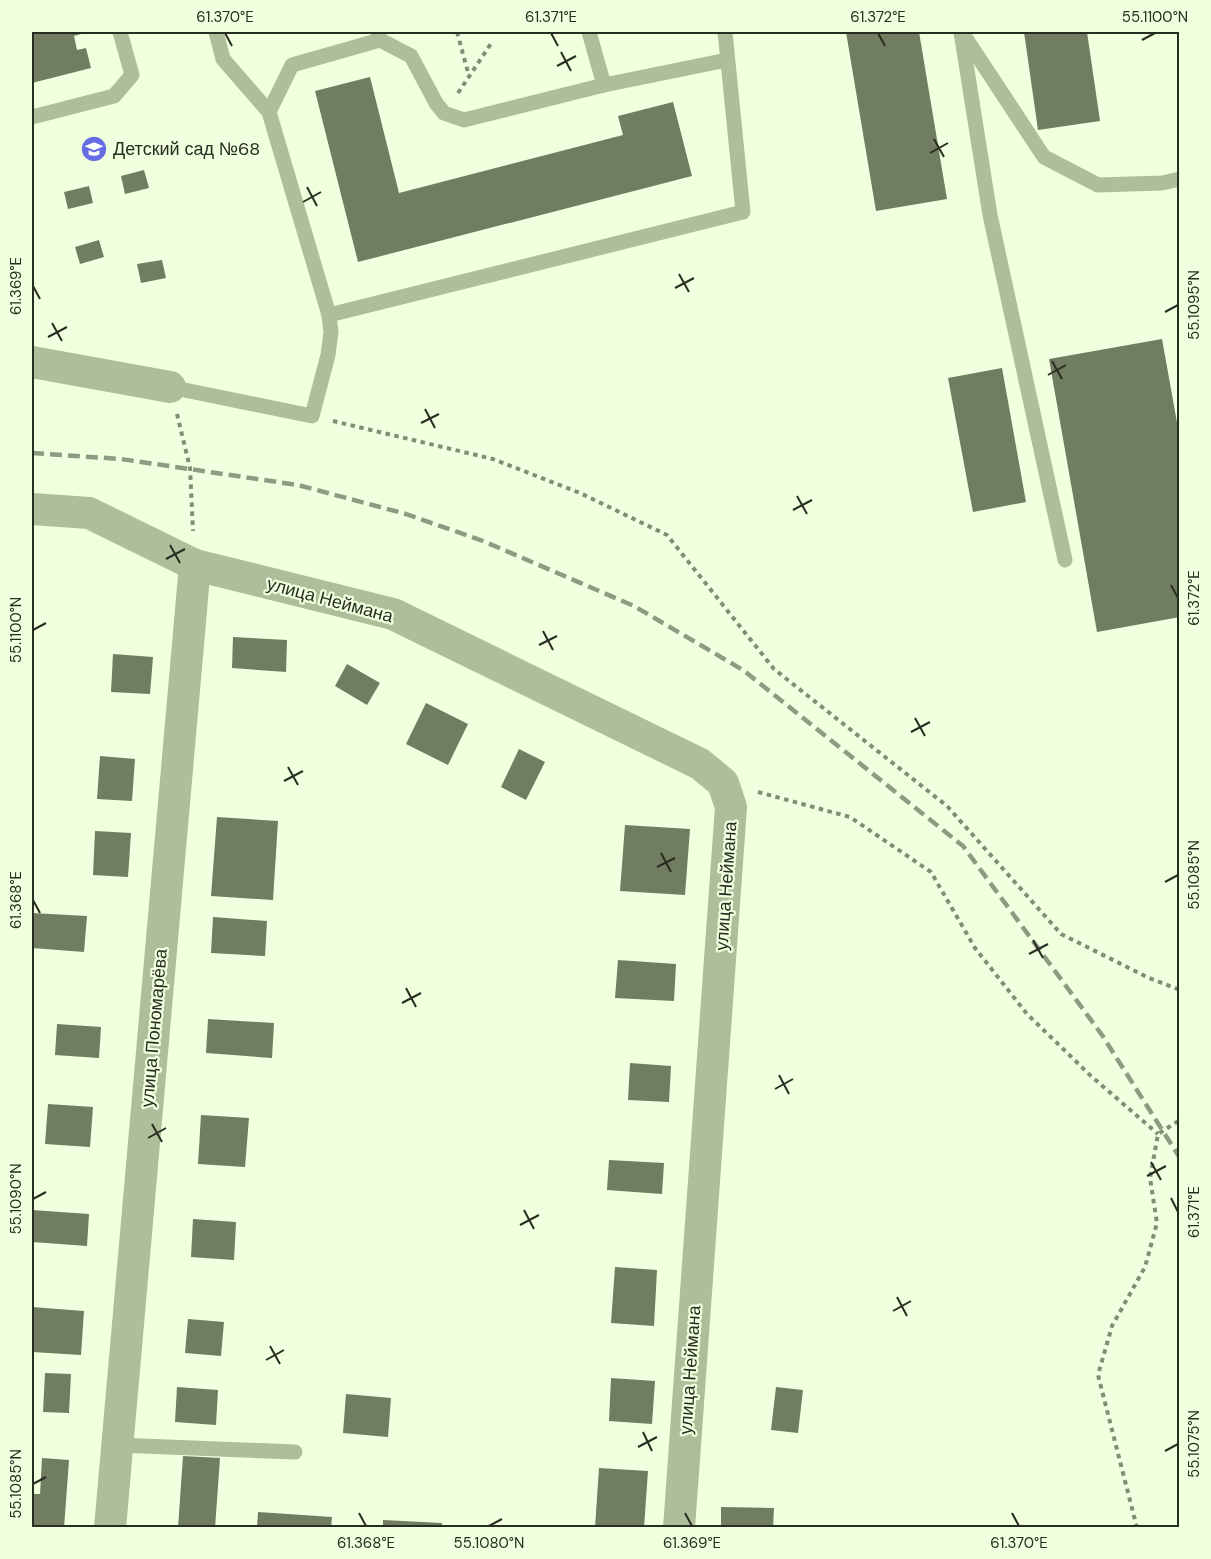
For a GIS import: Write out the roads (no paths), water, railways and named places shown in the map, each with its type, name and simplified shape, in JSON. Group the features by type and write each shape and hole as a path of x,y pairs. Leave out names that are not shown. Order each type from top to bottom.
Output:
{"street":[{"path":"32,362 170,387"},
{"name":"улица Неймана","path":"32,509 89,513 195,565 393,614 700,764 723,783 731,807 679,1527"},
{"name":"улица Пономарёва","path":"110,1527 195,565"}],"lane":[{"path":"32,117 114,96 132,75 120,32"},
{"path":"170,387 312,416 328,355 331,332 329,315 269,112 223,59 216,32"},
{"path":"589,32 604,85"},
{"path":"329,315 743,212 725,32"},
{"path":"962,32 1044,157 1098,185 1162,183 1179,179"},
{"path":"962,32 990,215 1065,560"},
{"path":"269,112 292,65 379,36 411,56 436,103 444,113 464,120 604,85 727,60"},
{"path":"118,1445 295,1452"}],"railway":[{"path":"32,453 121,459 298,485 406,514 483,541 634,606 743,670 963,846 1102,1035 1180,1158"}],"place":[{"name":"Детский сад №68","path":"94,149"}]}
